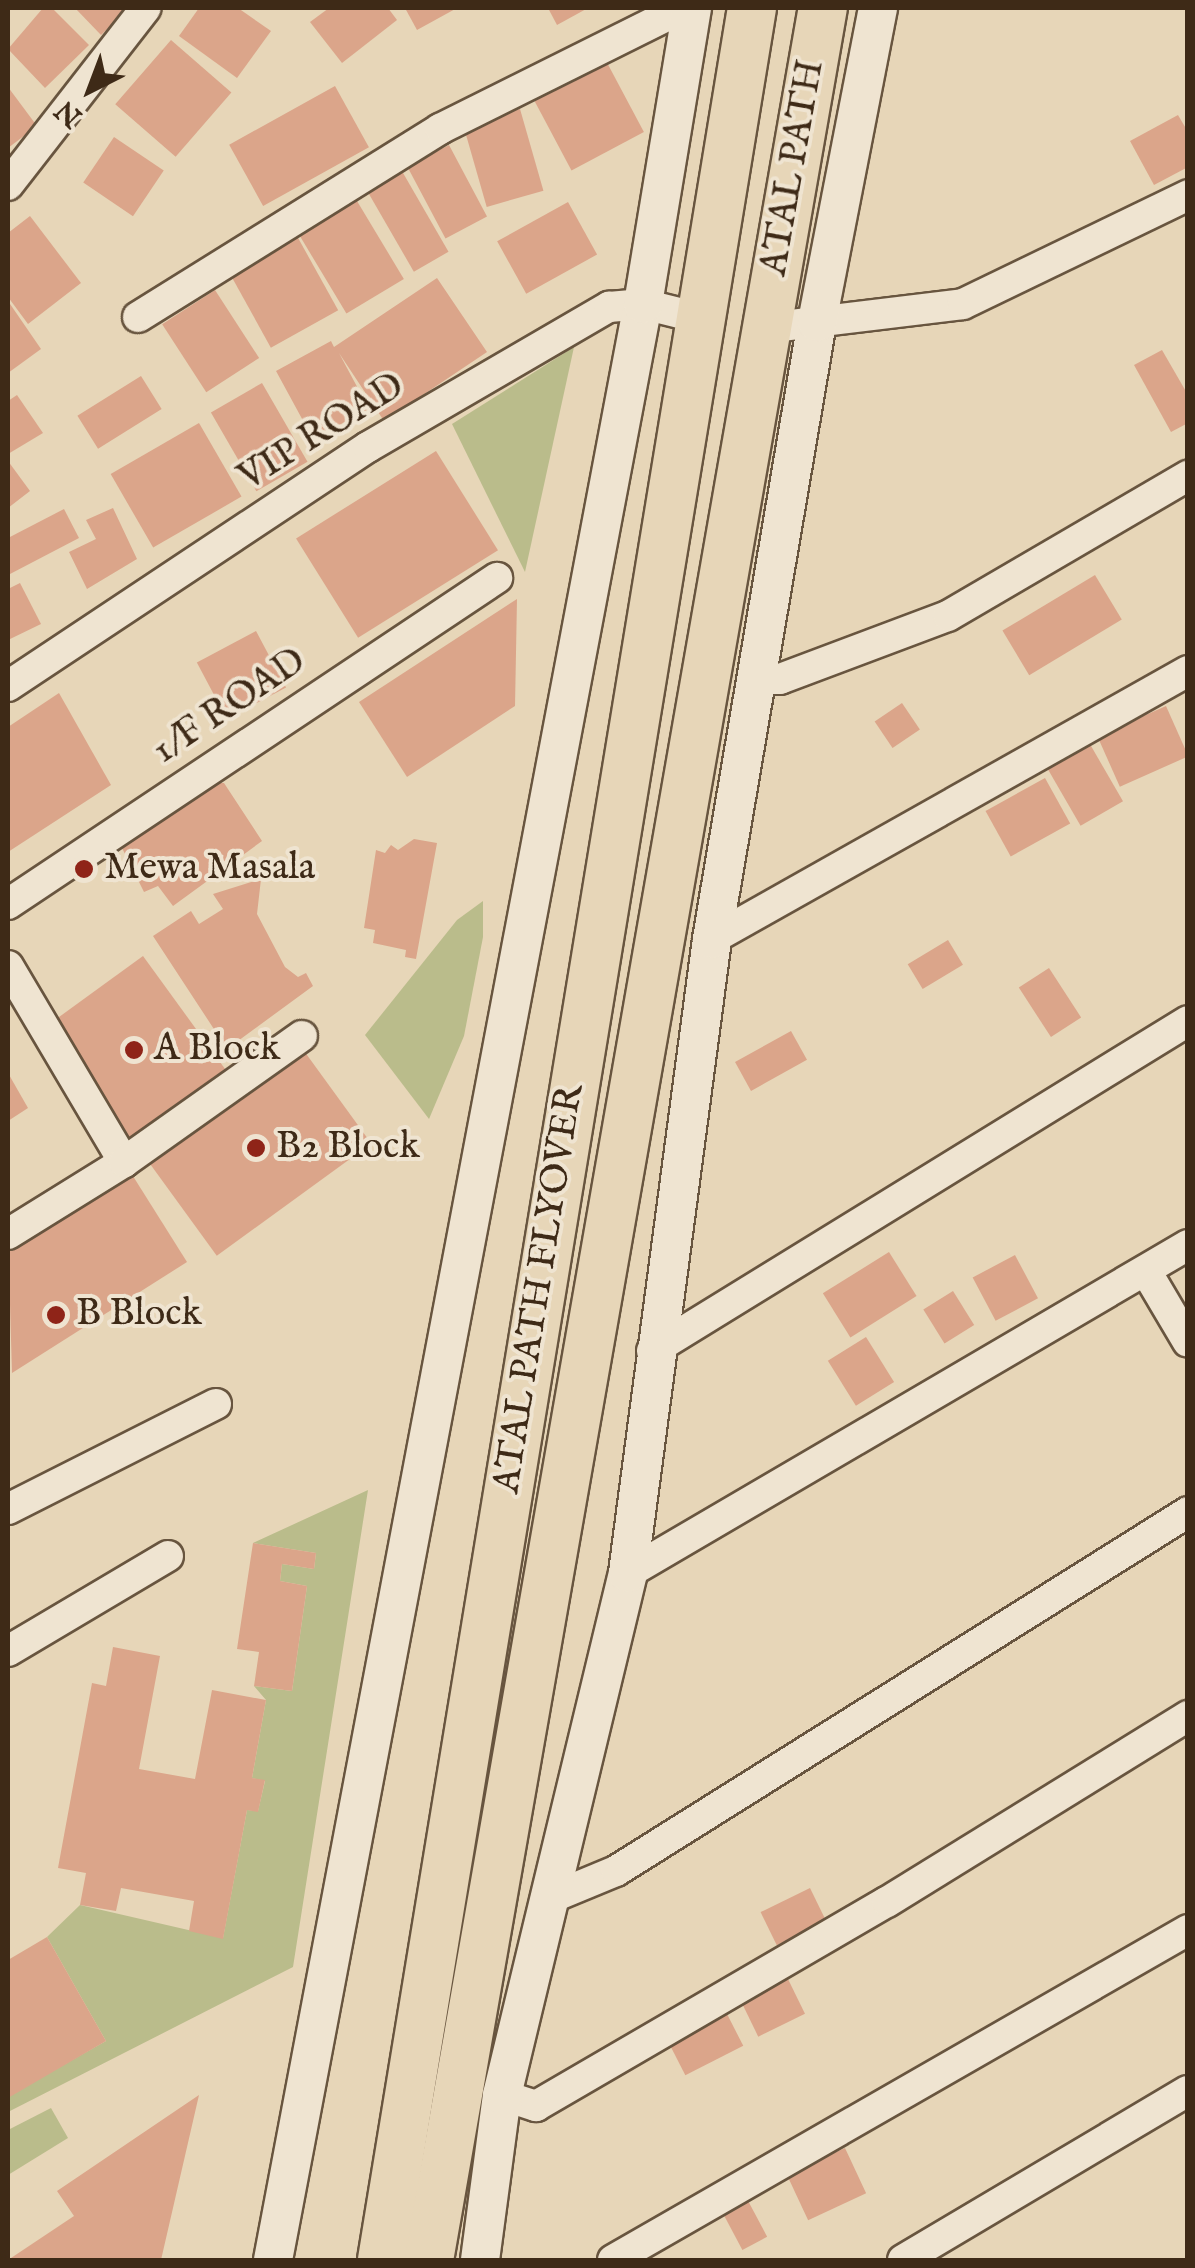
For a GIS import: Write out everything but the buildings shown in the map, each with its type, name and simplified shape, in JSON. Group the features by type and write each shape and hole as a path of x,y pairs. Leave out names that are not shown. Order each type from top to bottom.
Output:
{"main road":[{"name":"ATAL PATH","path":"699,318 752,8"},
{"name":"ATAL PATH","path":"765,328 823,8"},
{"name":"ATAL PATH FLYOVER","path":"382,2260 699,318"},
{"name":"ATAL PATH FLYOVER","path":"429,2260 765,328"}],"street":[{"path":"8,185 146,8"},
{"path":"138,317 440,129 683,8"},
{"path":"273,2260 644,304 692,8"},
{"path":"480,2260 502,2095 628,1573 652,1351 712,940 759,679 816,322 878,8"},
{"path":"765,328 963,304 1188,195"},
{"name":"VIP ROAD","path":"8,686 368,447 609,307 644,304 699,318"},
{"path":"759,679 780,679 948,616 1188,476"},
{"name":"1/F ROAD","path":"8,904 496,578"},
{"path":"712,940 1188,671"},
{"path":"8,966 124,1162"},
{"path":"652,1351 1188,1020"},
{"path":"8,1234 124,1162 302,1036"},
{"path":"628,1573 1188,1245"},
{"path":"1146,1271 1188,1342"},
{"path":"8,1509 216,1404"},
{"path":"546,1900 616,1871 1188,1512"},
{"path":"8,1651 168,1556"},
{"path":"502,2095 536,2106 887,1902 1188,1716"},
{"path":"613,2260 1188,1930"},
{"path":"903,2260 1188,2091"}],"green space":[{"path":"574,347 525,572 452,424"},
{"path":"483,901 483,937 464,1036 429,1119 365,1035 457,920"},
{"path":"368,1490 293,1967 8,2112 8,2096 106,2041 47,1937 80,1905 223,1938 247,1810 258,1811 265,1781 252,1778 266,1700 254,1686 292,1691 307,1586 280,1581 282,1564 314,1569 316,1553 253,1543"},
{"path":"51,2108 68,2138 8,2175 8,2130"}],"place":[{"name":"Mewa Masala","path":"84,869"},
{"name":"A Block","path":"134,1050"},
{"name":"B2 Block","path":"256,1148"},
{"name":"B Block","path":"56,1315"}]}
